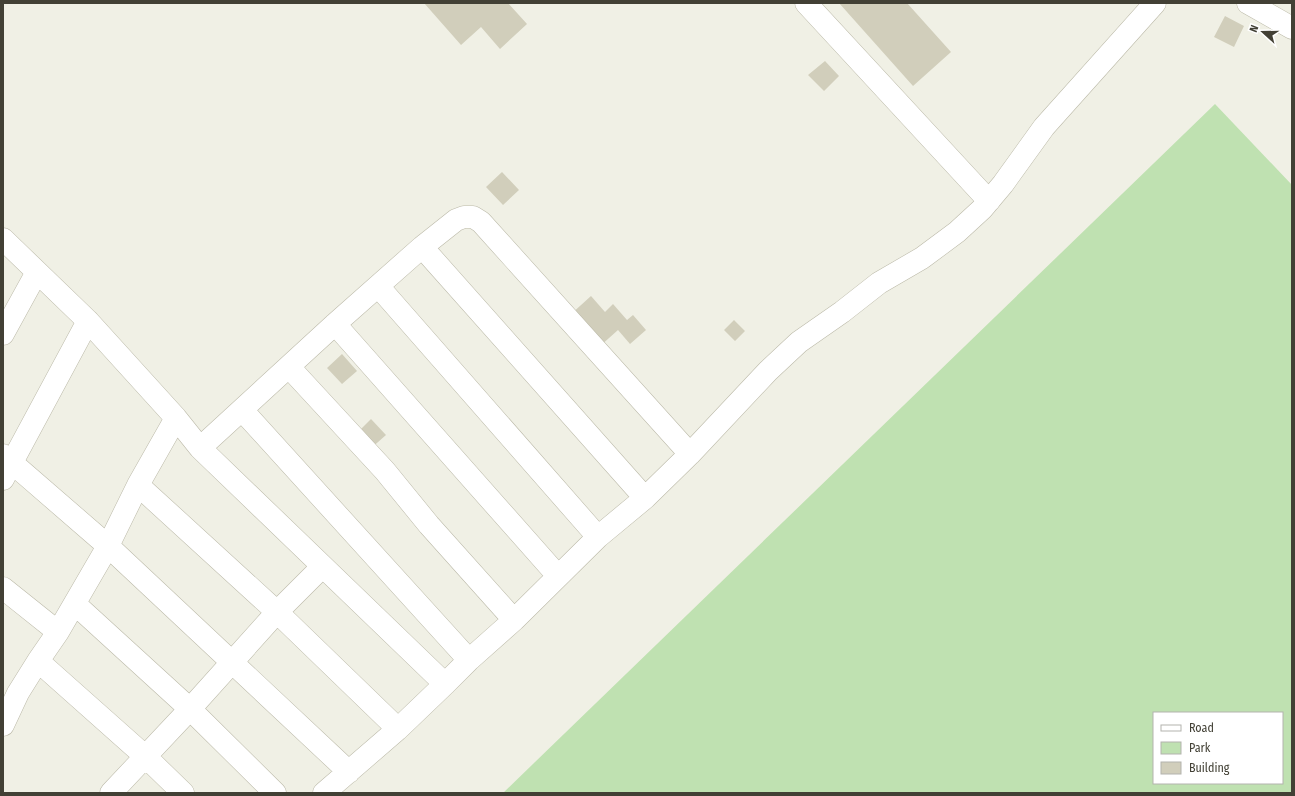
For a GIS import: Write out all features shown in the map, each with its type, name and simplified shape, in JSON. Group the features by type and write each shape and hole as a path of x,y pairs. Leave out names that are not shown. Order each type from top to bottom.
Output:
{"street":[{"path":"806,3 989,201"},
{"path":"324,793 398,728 469,660 514,620 598,537 644,498 690,454 768,371 799,342 842,312 879,283 922,258 957,232 982,209 1044,127 1155,3"},
{"path":"1248,3 1289,20"},
{"path":"200,448 290,367 335,324 422,247 456,220 464,217 473,217 481,222 690,454"},
{"path":"3,239 88,321 176,418 200,448 445,684"},
{"path":"422,247 644,498"},
{"path":"3,334 38,272"},
{"path":"378,286 598,537"},
{"path":"88,321 6,465 108,546 349,772"},
{"path":"335,324 558,576"},
{"path":"290,367 385,471 429,525 514,620"},
{"path":"242,410 469,660"},
{"path":"3,725 18,693 58,632 108,546 138,485 176,418"},
{"path":"138,485 277,612 398,728"},
{"path":"111,793 146,757 277,612 322,567"},
{"path":"3,588 58,632"},
{"path":"75,604 190,709 275,793"},
{"path":"38,661 146,757 184,793"}],"green space":[{"path":"1215,104 1292,185 1292,793 503,793"}],"building":[{"path":"424,3 508,3 527,24 500,49 481,27 461,45"},
{"path":"839,3 907,3 951,52 913,86"},
{"path":"1225,16 1244,26 1234,47 1214,37"},
{"path":"825,61 839,76 824,91 808,75"},
{"path":"502,172 519,190 503,205 486,187"},
{"path":"591,296 605,312 613,304 627,320 633,315 646,330 630,344 618,330 599,347 570,315"},
{"path":"734,320 745,331 735,341 724,330"},
{"path":"342,354 357,371 342,384 327,368"},
{"path":"371,419 386,435 369,450 355,435"}]}
